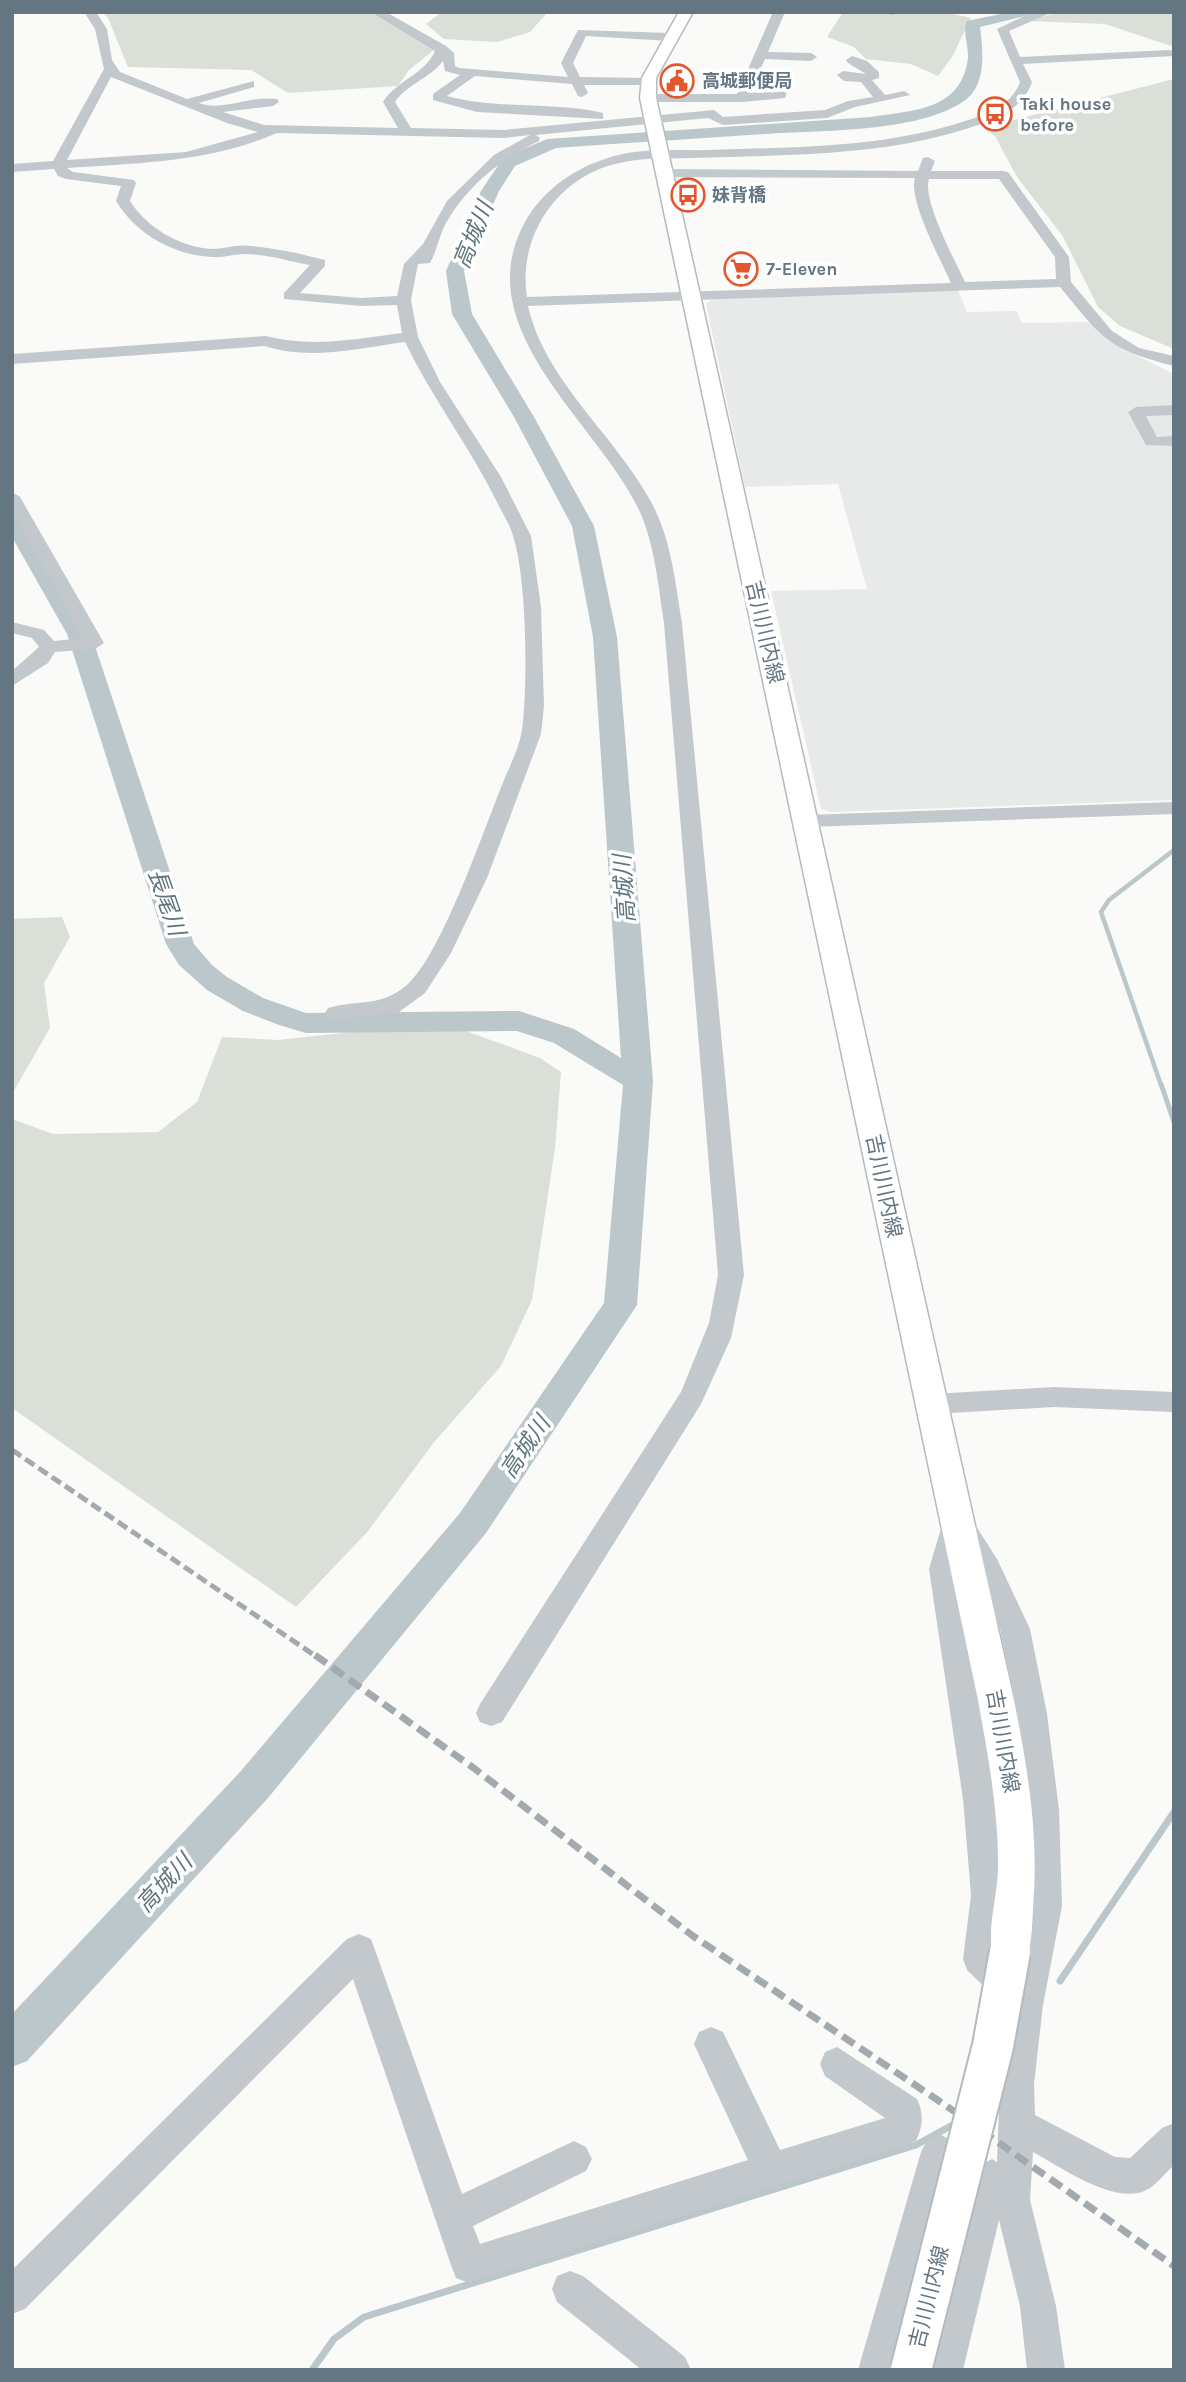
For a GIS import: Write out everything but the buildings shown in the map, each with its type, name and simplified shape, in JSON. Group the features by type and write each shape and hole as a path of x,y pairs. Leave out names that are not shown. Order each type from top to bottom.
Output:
{"main road":[{"name":"吉川川内線","path":"686,12 670,37 648,82 648,98 933,1404 1013,1793 1017,1870 1010,1952 993,2046 911,2370"}],"street":[{"path":"90,12 104,28 104,59 110,70 127,82 248,125 279,129 406,130 471,134 555,130 624,122 654,123 714,114"},
{"path":"377,12 442,48 448,53 449,68 471,73 540,73 575,81 648,82"},
{"path":"742,97 779,12"},
{"path":"885,12 892,12"},
{"path":"491,1713 692,1397 724,1324 732,1275 673,623 664,565 654,528 641,497 532,342 525,310 518,302 514,275 519,253 539,206 571,178 599,165 889,144 953,131 1018,101 1026,82 1004,37 1003,29 1042,14 1039,12"},
{"path":"593,96 583,95 567,63 582,32 670,37"},
{"path":"1079,58 1070,45 1140,43"},
{"path":"406,130 391,110 389,102 397,91 432,70 442,48"},
{"path":"1018,61 1169,54"},
{"path":"759,55 811,58"},
{"path":"1094,58 1105,71"},
{"path":"843,75 848,78 864,78 875,75 858,60"},
{"path":"1024,74 1160,68"},
{"path":"58,164 97,87 110,70"},
{"path":"471,73 437,97 477,108 572,111 624,122"},
{"path":"864,78 881,98"},
{"path":"648,98 781,95 785,82"},
{"path":"186,103 250,84"},
{"path":"463,104 476,95 502,99 509,94"},
{"path":"720,98 714,114 715,120 723,121 827,114 852,104 904,95"},
{"path":"210,113 231,106 273,102"},
{"path":"12,169 186,156 223,148 253,135 279,129"},
{"path":"336,1013 391,1007 416,988 440,953 476,878 531,734 534,706 532,607 522,536 493,477 432,383 410,337 404,300 405,276 410,261 428,247 470,183 513,146 555,130"},
{"path":"953,131 935,148 920,185 928,214 959,285"},
{"path":"661,159 924,174 1003,175 1062,257 1064,283 1107,334 1124,346 1174,369"},
{"path":"58,164 63,173 71,176 129,183 124,201 131,215 150,230 195,250 215,253 251,250 320,263 289,296 362,302 404,300"},
{"path":"419,289 428,247"},
{"path":"518,302 1064,283"},
{"path":"362,302 364,331"},
{"path":"12,359 266,341 276,346 313,348 364,331 410,337"},
{"path":"1149,356 1174,361"},
{"path":"1174,410 1136,412 1152,442 1174,441"},
{"path":"12,498 85,644 49,647"},
{"path":"12,627 38,634 49,647"},
{"path":"12,680 41,659 49,647"},
{"path":"807,821 1174,808"},
{"path":"933,1404 1054,1397 1174,1402"},
{"path":"956,1519 943,1569 979,1800 987,1895 979,1959 1026,2005"},
{"path":"944,2370 1018,2125 1017,2084 1026,2005 1046,1906 1043,1810 1032,1714 1015,1629 987,1567 956,1519"},
{"path":"12,2296 359,1950 469,2266 772,2171 921,2141"},
{"path":"711,2044 772,2171"},
{"path":"837,2064 905,2112 921,2141 1002,2182 1012,2200 1038,2306 1046,2370"},
{"path":"1018,2125 1112,2175 1137,2176 1174,2140"},
{"path":"877,2370 921,2141"},
{"path":"452,2217 574,2160"},
{"path":"570,2289 672,2370"}],"shaded area":[{"path":"102,12 387,12 435,49 409,70 398,86 288,93 251,70 128,67 108,18"},
{"path":"442,12 548,12 530,32 497,42 444,39 426,24"},
{"path":"843,12 945,12 971,18 952,57 938,76 911,64 866,59 854,47 827,37"},
{"path":"1060,12 1174,12 1174,47 1105,24 1026,21"},
{"path":"1174,79 1174,349 1120,326 1098,307 1062,235 1017,177 995,136 983,128"},
{"path":"957,288 967,312 1017,311 1022,323 1091,322 1108,341 1174,374 1174,800 831,812 821,809 771,591 867,589 838,484 745,487 706,304 716,297"},
{"path":"62,917 70,937 44,983 50,1028 12,1094 12,919"},
{"path":"379,1029 463,1030 540,1058 561,1072 555,1148 532,1300 501,1366 435,1441 368,1531 296,1607 12,1408 12,1119 53,1134 158,1132 197,1102 222,1037 278,1040"}],"waterway":[{"name":"高城川","path":"638,1081 605,637 583,526 524,417 462,314 455,271 490,191 509,162 553,143 871,122 927,113 960,97 972,79 976,54 972,24 1035,12"},
{"name":"長尾川","path":"12,517 79,634 180,944 202,972 234,995 306,1023 519,1021 564,1036 638,1081"},
{"path":"1161,1085 1101,912 1109,900 1174,850"},
{"name":"高城川","path":"12,2046 254,1785 473,1523 620,1305 638,1081"},
{"path":"1161,1084 1174,1122"},
{"path":"1060,1981 1174,1812"},
{"path":"312,2370 334,2339 364,2317 916,2145 958,2122"}],"railway":[{"path":"12,1450 317,1657"},
{"path":"315,1655 475,1769 693,1936 945,2105 1174,2266"}],"place":[{"name":"高城郵便局","path":"677,81"},
{"name":"Taki house before","path":"995,114"},
{"name":"妹背橋","path":"688,195"},
{"name":"7-Eleven","path":"741,269"}]}
